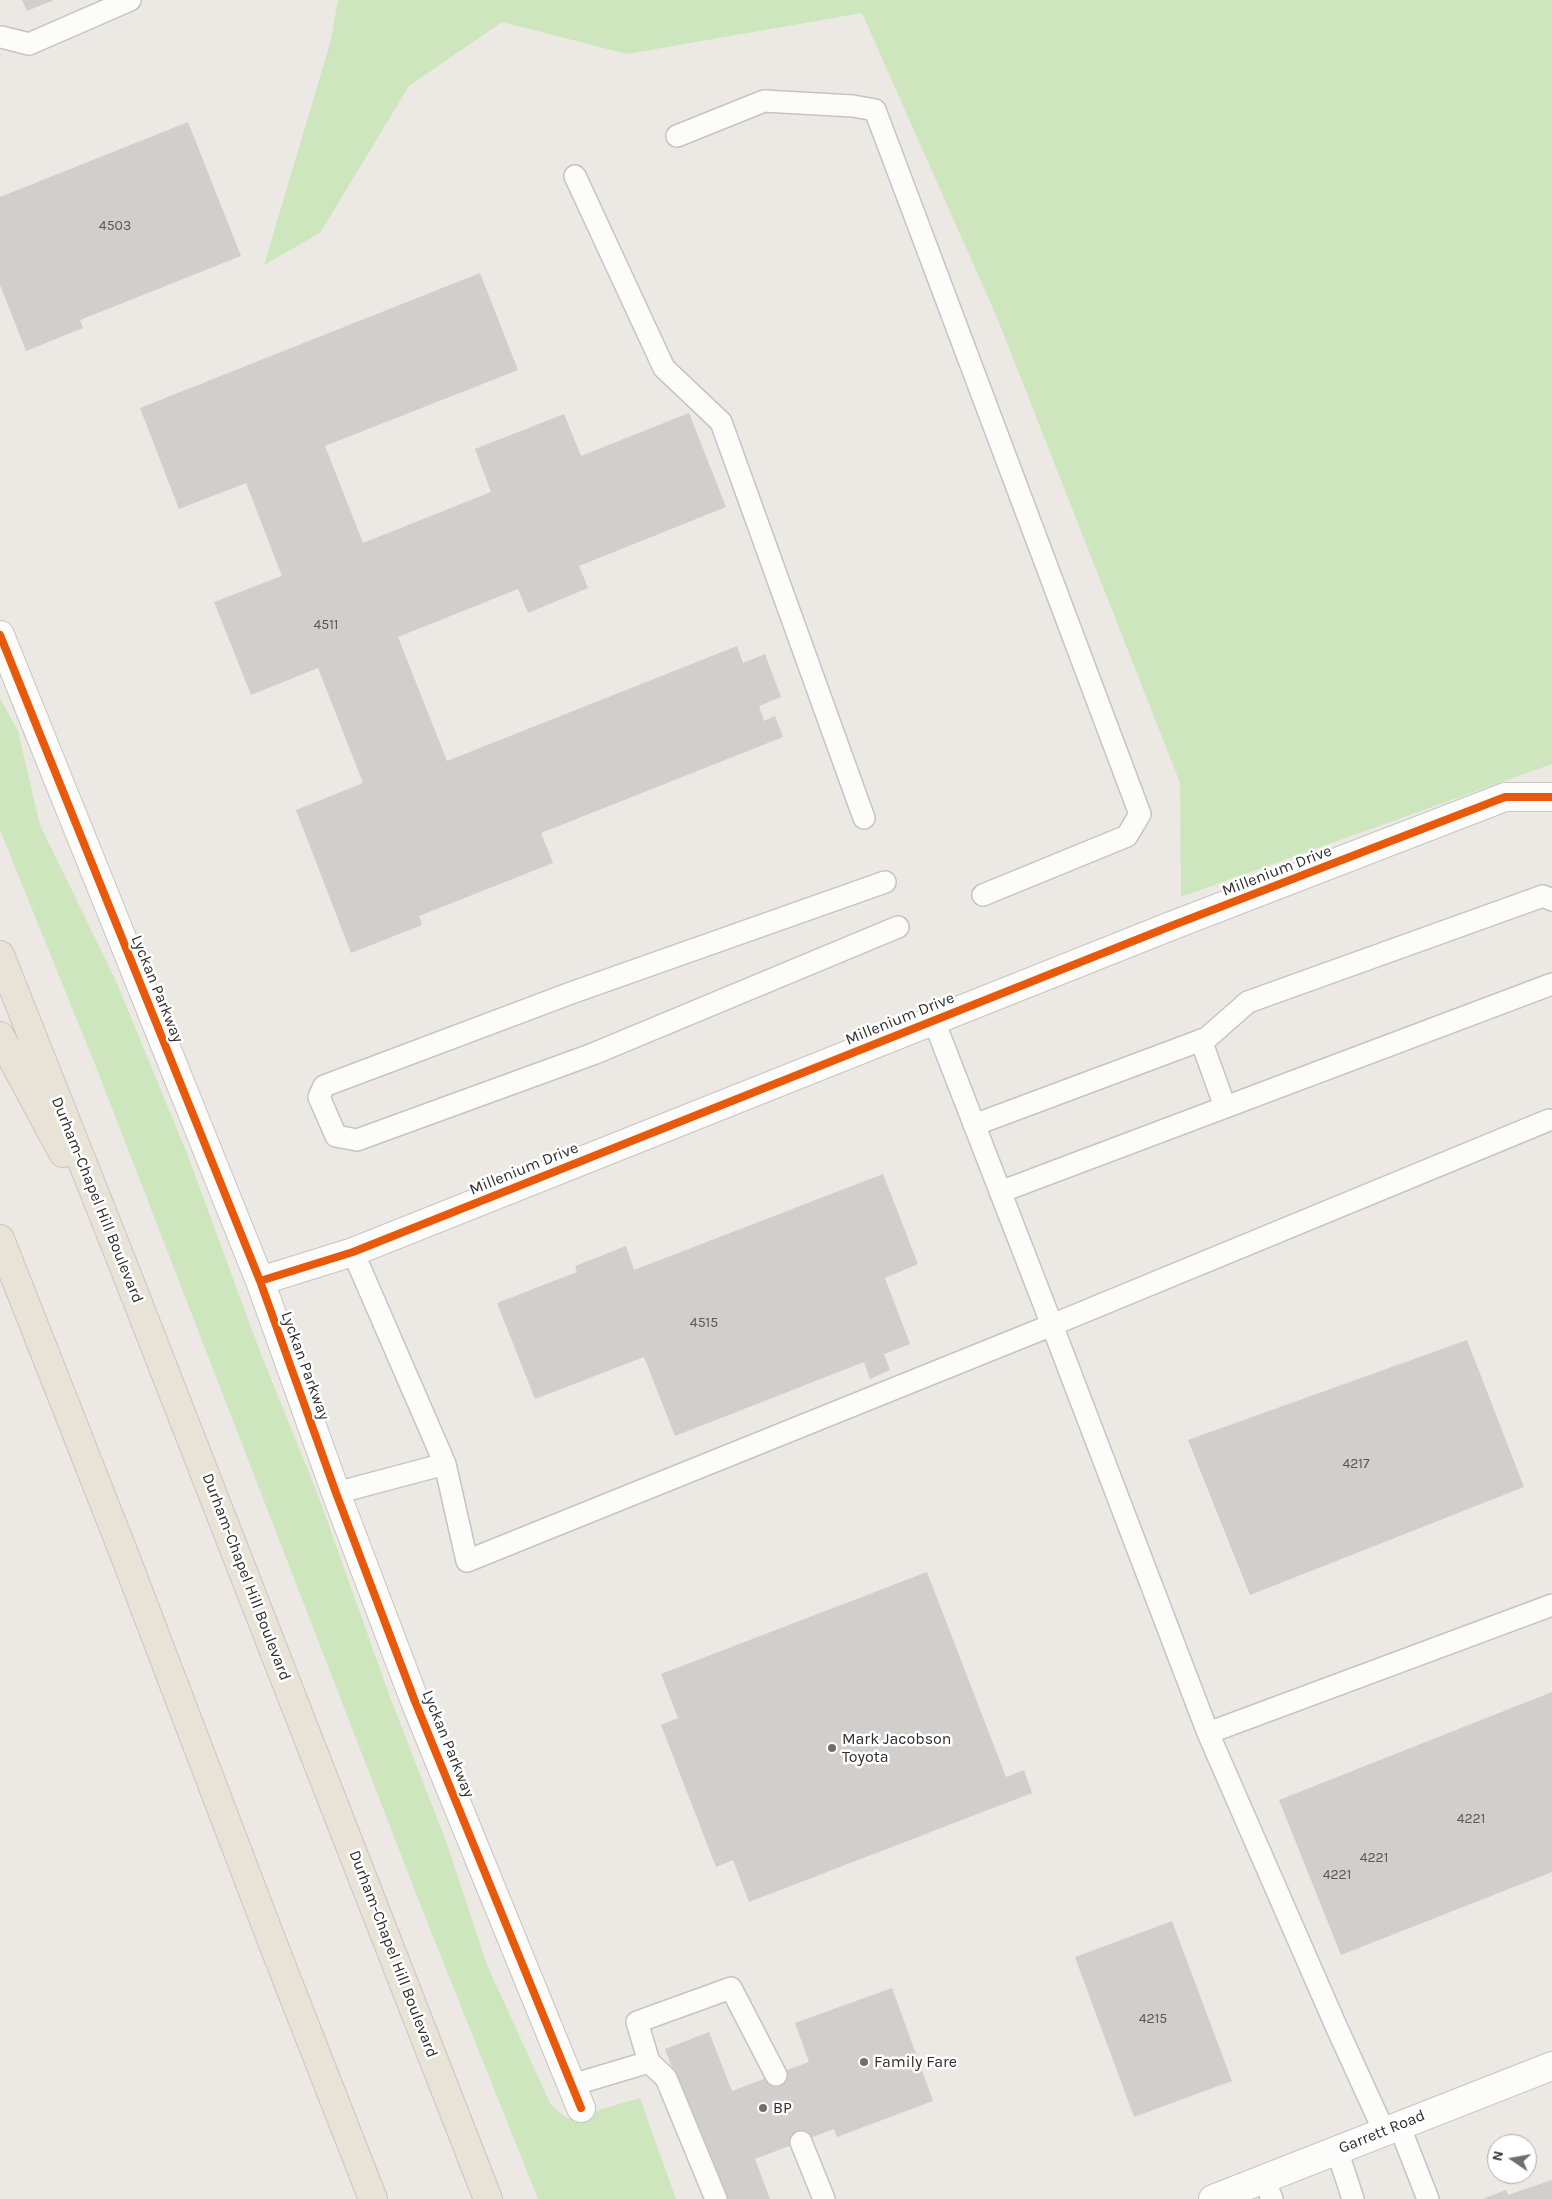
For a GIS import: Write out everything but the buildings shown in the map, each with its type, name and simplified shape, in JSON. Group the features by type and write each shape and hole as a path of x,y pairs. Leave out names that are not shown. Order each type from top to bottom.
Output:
{"highway":[{"name":"Durham-Chapel Hill Boulevard","path":"0,955 488,2199"},
{"path":"0,1036 122,1262"},
{"path":"0,1239 123,1551 276,1953 373,2199"}],"street":[{"name":"Lyckan Parkway","path":"0,636 260,1281 336,1493 414,1699 576,2096"},
{"name":"Millenium Drive","path":"260,1281 353,1252 934,1020 1504,797 1552,798"},
{"name":"Garrett Road","path":"1213,2199 1268,2189 1337,2150 1552,2066"}],"lane":[{"path":"1,37 29,44 130,0"},
{"path":"677,136 764,102 853,106 875,110 1140,814 1127,836 983,895"},
{"path":"575,176 664,368 721,422 864,818"},
{"path":"884,882 571,993 333,1082 324,1086 319,1097 336,1136 357,1140 593,1054 898,927"},
{"path":"974,1125 1206,1038 1248,1002 1543,896 1552,900"},
{"path":"1000,1192 1552,984"},
{"path":"934,1020 1208,1733 1336,2026 1392,2128 1428,2199"},
{"path":"1201,1040 1225,1107"},
{"path":"353,1252 445,1464 467,1561 1052,1325 1549,1120"},
{"path":"336,1493 445,1464"},
{"path":"1208,1733 1552,1605"},
{"path":"716,2199 666,2078 649,2062 637,2022 730,1988 776,2074"},
{"path":"576,2096 649,2062"},
{"path":"801,2142 824,2199"},
{"path":"1337,2150 1354,2199"}],"green space":[{"path":"338,0 1552,0 1552,764 1181,897 1180,783 998,320 862,13 627,54 502,22 409,86 320,233 264,265 331,40"},
{"path":"0,698 18,731 40,825 116,981 188,1156 259,1349 318,1495 390,1697 447,1844 487,1965 551,2105 568,2119 640,2098 676,2199 538,2199 422,1909 98,1072 0,830"}],"cycle path":[{"path":"0,635 260,1281 336,1493 414,1699 581,2108"},
{"path":"260,1281 353,1252 1171,926 1505,797 1552,797"}],"place":[{"name":"Mark Jacobson Toyota","path":"832,1748"},
{"name":"Family Fare","path":"864,2062"},
{"name":"BP","path":"763,2108"}]}
